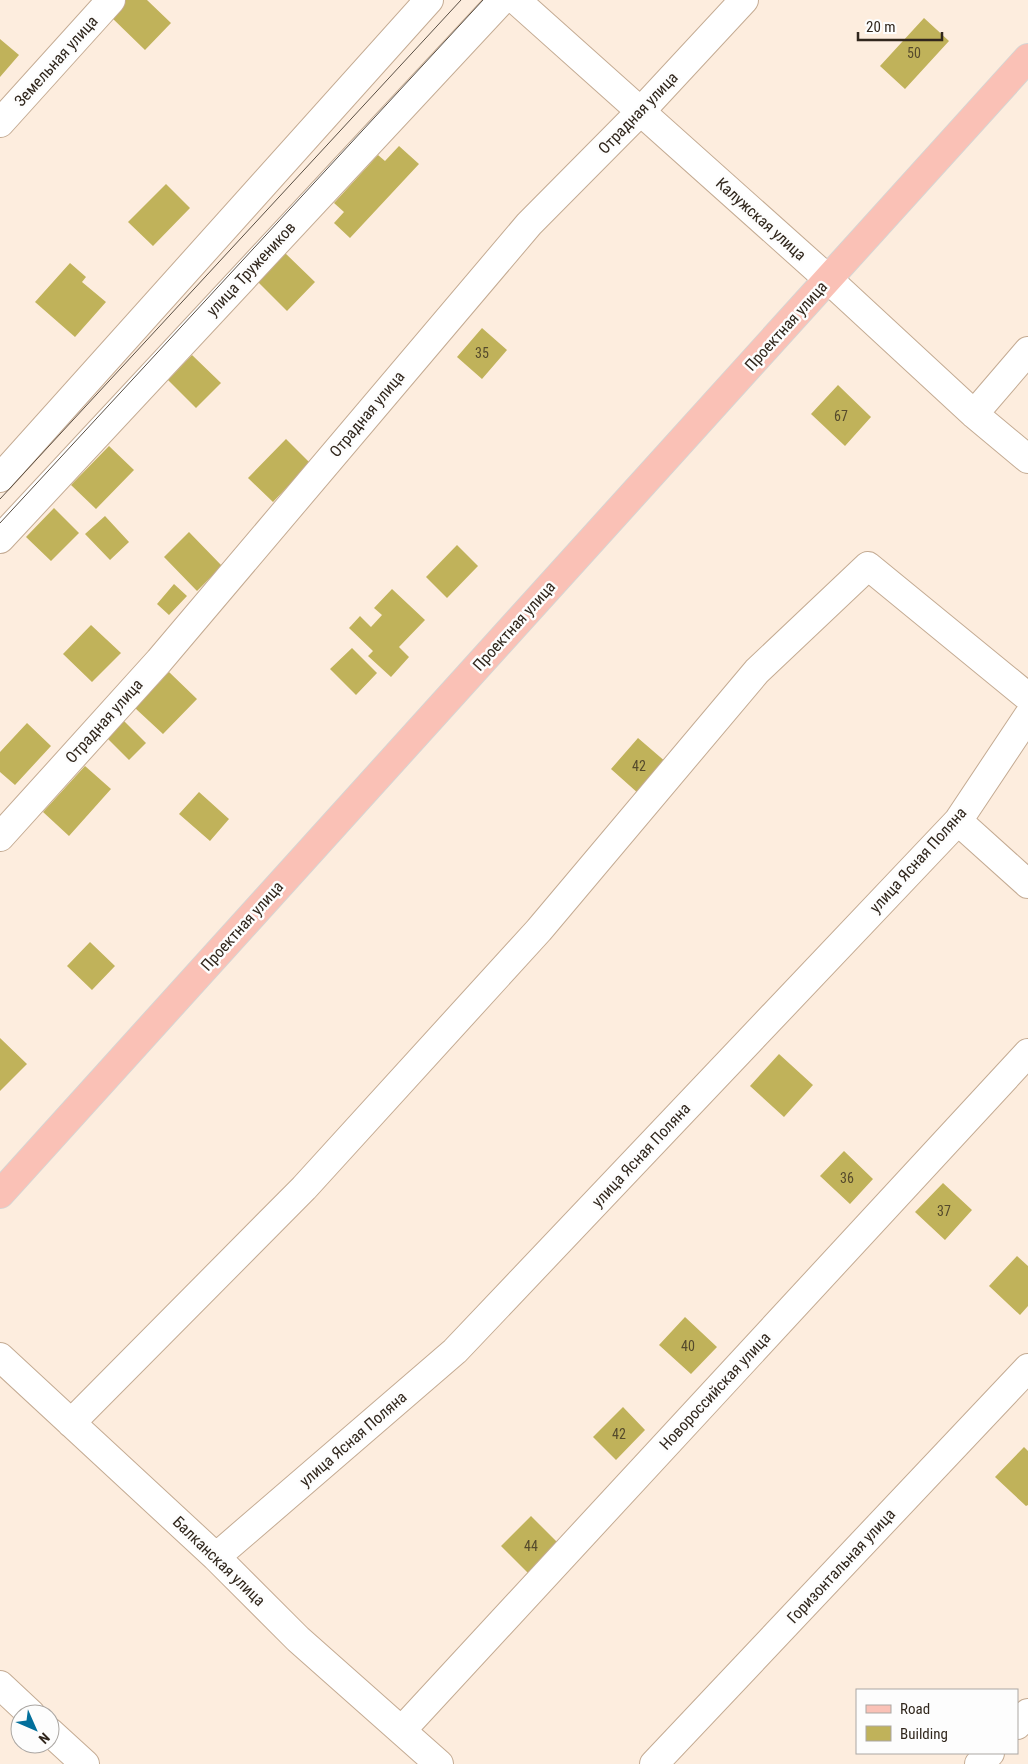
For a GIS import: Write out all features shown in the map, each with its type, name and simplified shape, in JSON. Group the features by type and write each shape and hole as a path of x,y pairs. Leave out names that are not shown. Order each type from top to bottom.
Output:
{"main road":[{"name":"Проектная улица","path":"0,1194 1028,58"}],"street":[{"name":"Земельная улица","path":"0,122 111,0"},
{"path":"0,478 428,0"},
{"name":"улица Тружеников","path":"0,539 502,0"},
{"name":"Калужская улица","path":"516,0 828,279 974,414 1028,460"},
{"name":"Отрадная улица","path":"0,837 159,660 528,224 641,111 744,0"},
{"path":"974,414 1028,351"},
{"path":"71,1423 304,1188 540,930 757,671 868,566 1028,697"},
{"name":"улица Ясная Поляна","path":"216,1557 455,1351 958,821 1028,716"},
{"path":"958,821 1028,884"},
{"name":"Новороссийская улица","path":"402,1730 1028,1053"},
{"name":"Балканская улица","path":"0,1357 216,1557 298,1639 439,1764"},
{"name":"Горизонтальная улица","path":"654,1764 1028,1368"},
{"path":"0,1686 20,1704"},
{"path":"1018,1724 1028,1713"},
{"path":"60,1741 85,1764"},
{"path":"979,1764 989,1754"}],"building":[{"path":"123,0 147,0 171,23 145,50 109,15"},
{"path":"924,18 949,41 905,89 880,66"},
{"path":"0,39 19,55 0,77"},
{"path":"399,146 419,164 350,238 334,223 344,212 334,203 378,155 385,161"},
{"path":"166,184 190,208 153,246 128,222"},
{"path":"284,252 315,282 287,311 256,280"},
{"path":"70,263 86,277 82,282 106,302 75,337 35,302"},
{"path":"482,328 507,350 482,379 457,357"},
{"path":"192,355 221,383 196,408 168,380"},
{"path":"838,385 871,417 845,446 811,414"},
{"path":"286,439 310,463 273,502 248,478"},
{"path":"109,446 134,470 96,509 71,485"},
{"path":"54,508 79,533 51,561 26,537"},
{"path":"105,516 129,542 110,560 85,534"},
{"path":"189,532 222,566 197,591 164,557"},
{"path":"457,545 478,566 447,598 426,577"},
{"path":"174,584 187,596 169,615 157,604"},
{"path":"392,589 425,620 399,647 409,657 391,677 368,656 373,651 349,628 360,616 371,627 382,615 374,608"},
{"path":"91,625 121,653 92,682 63,654"},
{"path":"352,648 377,673 356,695 330,669"},
{"path":"169,672 197,699 163,734 135,708"},
{"path":"119,716 146,743 129,760 102,733"},
{"path":"27,723 51,746 15,785 0,772 0,752"},
{"path":"638,738 667,763 639,794 611,769"},
{"path":"85,766 111,789 69,836 43,812"},
{"path":"199,792 229,819 210,841 179,814"},
{"path":"90,942 115,966 92,990 67,966"},
{"path":"0,1038 27,1064 0,1091"},
{"path":"779,1054 813,1085 784,1117 750,1086"},
{"path":"844,1151 873,1179 850,1204 820,1176"},
{"path":"943,1183 972,1210 945,1240 915,1212"},
{"path":"1017,1256 1028,1266 1028,1306 1020,1315 989,1286"},
{"path":"685,1317 717,1347 691,1374 659,1345"},
{"path":"623,1407 645,1430 616,1460 593,1437"},
{"path":"1024,1447 1028,1451 1028,1505 1026,1506 995,1477"},
{"path":"531,1516 561,1546 531,1576 501,1546"}],"tram line":[{"path":"0,499 461,0"},
{"path":"0,523 483,0"}]}
